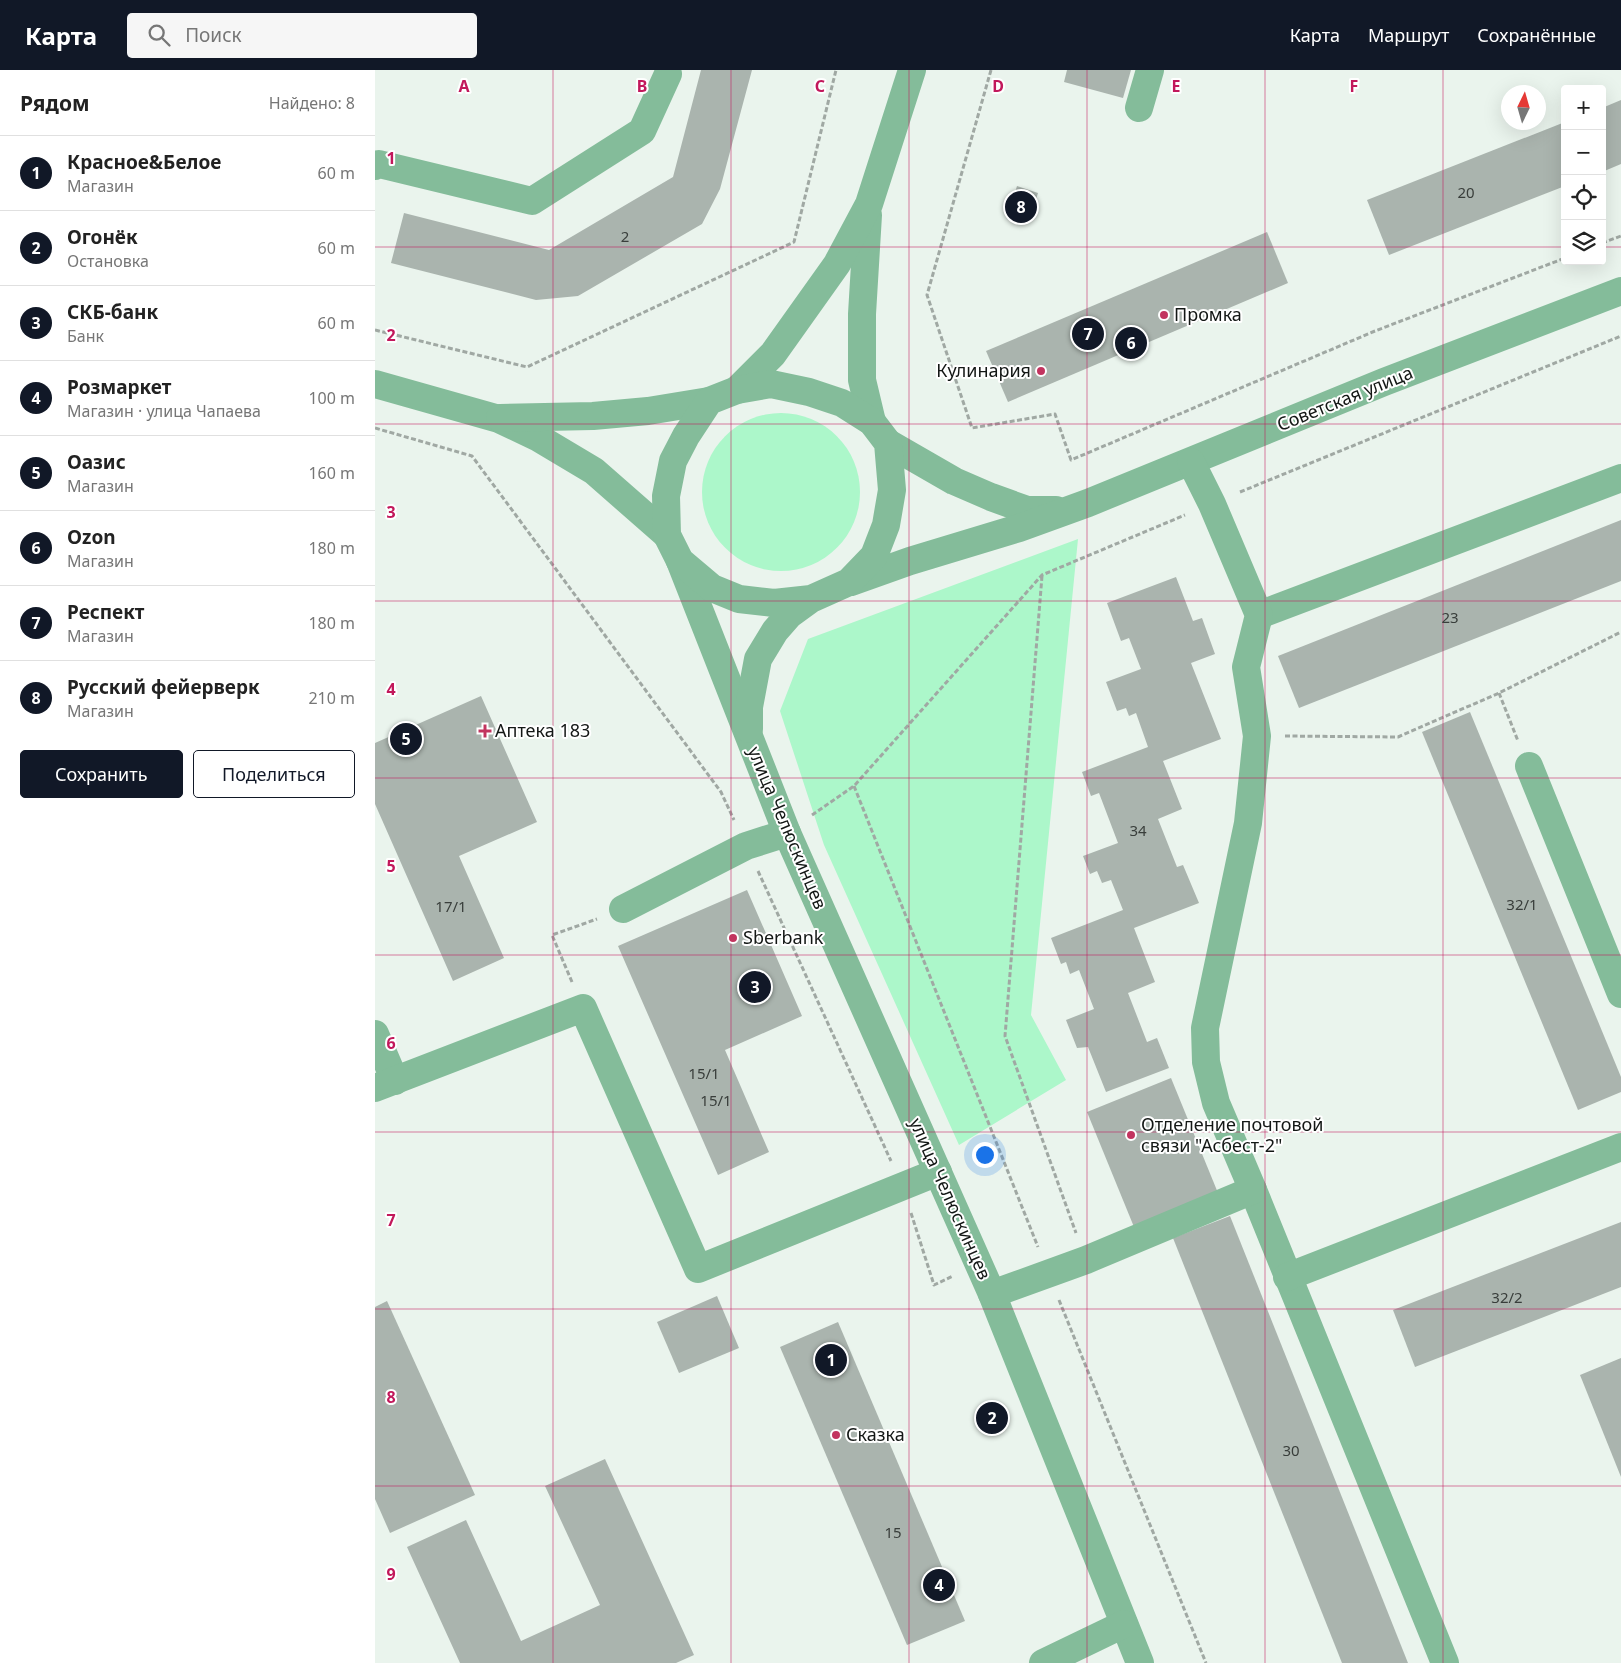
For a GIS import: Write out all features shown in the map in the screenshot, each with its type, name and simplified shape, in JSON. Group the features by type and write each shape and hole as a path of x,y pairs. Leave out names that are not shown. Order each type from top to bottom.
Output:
{"street":[{"path":"1139,108 1150,70"},
{"path":"737,390 773,354 837,264 869,204 909,71"},
{"path":"375,166 379,164 532,201 643,132 668,74"},
{"path":"869,204 862,314 862,380 872,422"},
{"name":"Советская улица","path":"811,599 849,582 1070,510 1383,382 1621,291"},
{"path":"375,384 499,418 537,437 594,471 667,536"},
{"path":"499,418 593,416 648,411 709,401 737,390 771,384 809,392 842,403 872,422 888,443 954,481 1027,510 1070,510"},
{"path":"667,536 666,496 673,461 686,436 709,401"},
{"path":"849,582 874,556 886,525 892,490 888,443"},
{"path":"1191,462 1212,504 1259,615 1246,666 1257,736 1247,823 1205,1028 1206,1062 1216,1103 1445,1663"},
{"path":"1259,615 1621,478"},
{"name":"улица Челюскинцев","path":"667,536 680,561 787,833 992,1294 1140,1663"},
{"path":"680,561 712,588 739,599 773,603 811,599"},
{"path":"749,739 749,707 758,659 775,631 789,615 811,599"},
{"path":"1529,766 1621,994"},
{"path":"623,909 746,846 787,833"},
{"path":"375,1034 385,1085 583,1008 698,1269 938,1172"},
{"path":"1287,1277 1621,1146"},
{"path":"992,1294 1086,1260 1253,1190"},
{"path":"1043,1663 1124,1624"}],"path":[{"path":"375,330 527,366 793,242 836,70"},
{"path":"991,70 927,295 972,428 1055,414 1071,460 1361,337 1561,260"},
{"path":"1606,242 1621,236"},
{"path":"787,833 854,786 1042,575 1621,336"},
{"path":"1042,575 1005,1036 1086,1260"},
{"path":"1257,736 1398,737 1499,693 1621,632"},
{"path":"1499,693 1529,766"},
{"path":"854,786 1206,1663"},
{"path":"583,1008 552,936 623,909"}],"green space":[{"path":"781,413 811,419 825,426 837,436 847,448 854,462 860,492 854,522 847,536 837,548 825,558 811,565 781,571 751,565 737,558 725,548 715,536 708,522 702,492 708,462 715,448 725,436 737,426 751,419"},
{"path":"1078,539 1031,1015 1066,1080 959,1145 824,845 780,711 808,639"}],"building":[{"path":"701,70 752,70 720,189 702,224 578,296 536,300 391,263 404,213 549,250 673,177"},
{"path":"1067,70 1131,70 1123,98 1064,82"},
{"path":"1621,100 1621,164 1606,170 1606,130 1606,106"},
{"path":"1561,124 1561,188 1389,255 1367,200"},
{"path":"1017,186 1038,193 1030,218 1009,211"},
{"path":"1267,232 1288,283 1008,402 986,351"},
{"path":"1621,520 1621,581 1299,708 1278,656"},
{"path":"1176,577 1193,621 1202,618 1215,654 1191,663 1221,739 1163,761 1182,809 1158,819 1177,867 1183,865 1199,903 1134,928 1155,982 1128,993 1147,1042 1157,1038 1169,1068 1106,1092 1088,1047 1077,1048 1066,1020 1094,1009 1079,970 1070,974 1066,962 1061,964 1051,938 1123,910 1111,880 1102,883 1097,871 1090,874 1083,856 1118,843 1099,793 1091,796 1082,772 1148,747 1136,713 1129,716 1126,708 1117,711 1106,682 1141,669 1129,638 1121,641 1107,603"},
{"path":"481,696 537,822 459,856 504,958 453,981 375,804 375,743"},
{"path":"1470,712 1621,1077 1621,1092 1578,1110 1422,732"},
{"path":"747,890 802,1016 725,1050 769,1152 718,1175 618,946"},
{"path":"1171,1078 1218,1193 1134,1227 1087,1112"},
{"path":"1230,1216 1408,1663 1342,1663 1173,1238"},
{"path":"1621,1222 1621,1287 1415,1367 1393,1310"},
{"path":"717,1296 739,1348 679,1373 657,1322"},
{"path":"387,1301 475,1495 390,1533 375,1499 375,1307"},
{"path":"838,1322 965,1621 907,1645 780,1347"},
{"path":"1621,1358 1621,1477 1580,1375"},
{"path":"605,1459 694,1655 676,1663 460,1663 407,1547 466,1520 521,1641 600,1605 545,1486"}],"place":[{"name":"Русский фейерверк","path":"1021,207"},
{"name":"Промка","path":"1164,315"},
{"name":"Респект","path":"1088,334"},
{"name":"Ozon","path":"1131,343"},
{"name":"Кулинария","path":"1041,371"},
{"name":"Аптека 183","path":"485,731"},
{"name":"Оазис","path":"406,739"},
{"name":"Sberbank","path":"733,938"},
{"name":"СКБ-банк","path":"755,987"},
{"name":"Отделение почтовой связи \"Асбест-2\"","path":"1131,1135"},
{"name":"Красное&Белое","path":"831,1360"},
{"name":"Огонёк","path":"992,1418"},
{"name":"Сказка","path":"836,1435"},
{"name":"Розмаркет","path":"939,1585"}]}
